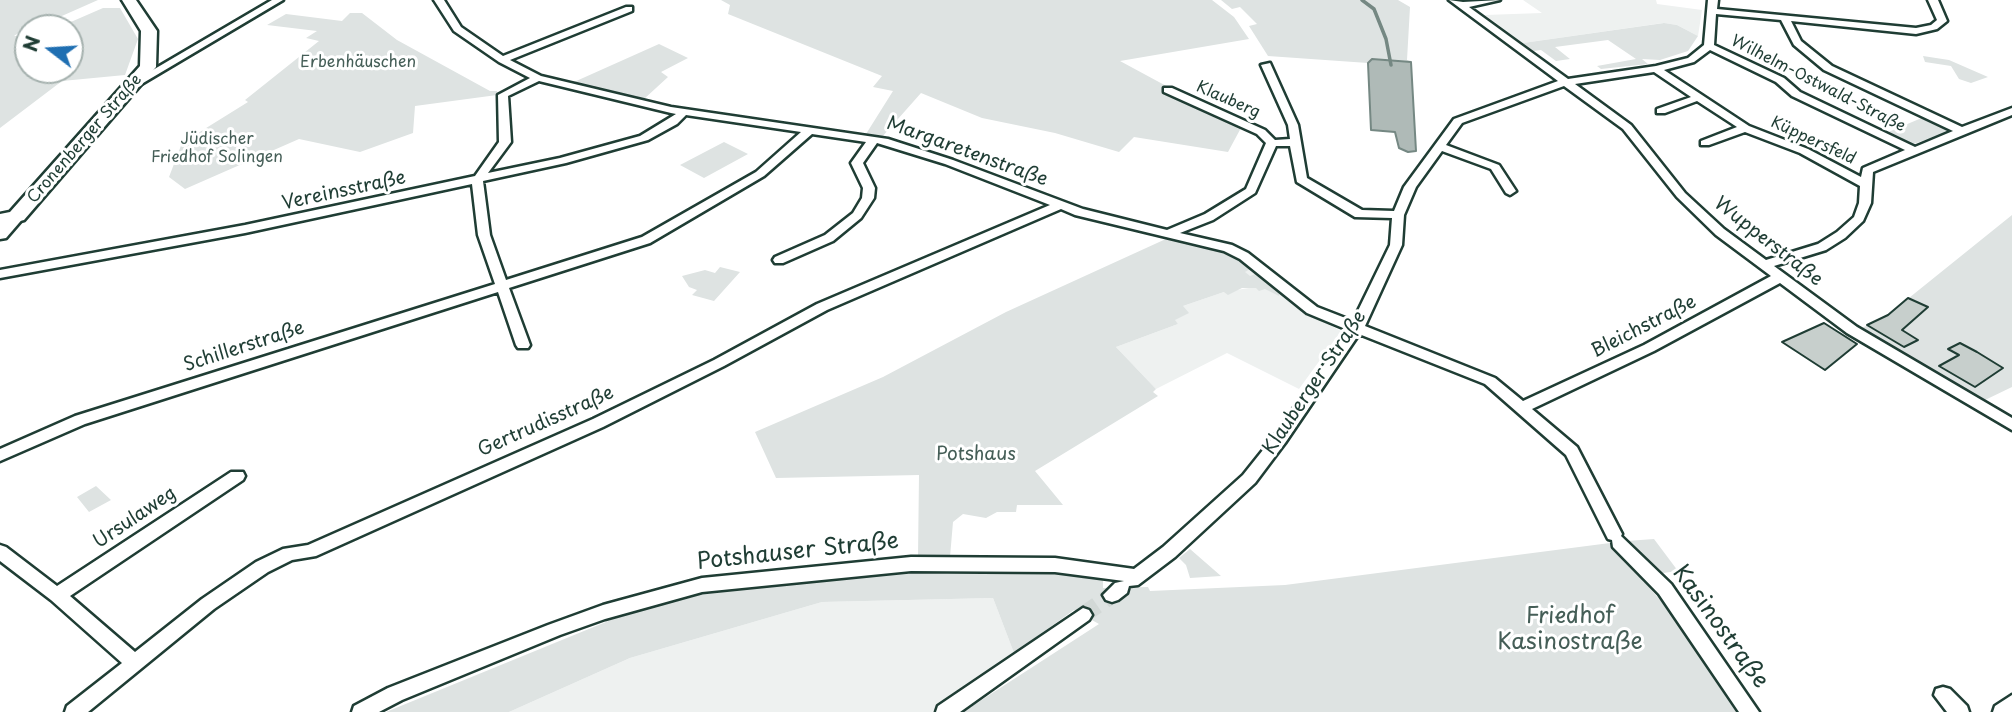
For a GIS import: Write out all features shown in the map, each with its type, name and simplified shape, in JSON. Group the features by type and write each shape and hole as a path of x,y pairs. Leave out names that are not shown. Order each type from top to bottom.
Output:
{"main road":[{"name":"Cronenberger Straße","path":"0,234 9,218 134,85 149,63 149,31 129,0"}],"street":[{"path":"134,85 278,0"},
{"name":"Margaretenstraße","path":"439,0 457,29 502,60 538,78 684,112 879,140 949,162 1058,206 1228,248 1244,256 1312,310 1356,330"},
{"name":"Wupperstraße","path":"1457,2 1494,0"},
{"path":"1709,46 1714,6 1785,19 1921,31 1942,21 1933,0"},
{"name":"Wupperstraße","path":"1457,2 1627,127 1681,195 1720,232 1763,265 1861,336 2012,425"},
{"path":"502,60 629,9"},
{"path":"1785,19 1797,43 1828,68 1963,132"},
{"name":"Klauberger Straße","path":"1125,585 1169,552 1249,479 1356,330 1396,245 1398,215 1410,187 1458,121 1565,82 1687,62 1709,46"},
{"name":"Wilhelm-Ostwald-Straße","path":"1709,46 1780,80 1796,94 1913,150"},
{"path":"149,63 198,47"},
{"path":"149,63 176,62"},
{"path":"1266,65 1293,125 1299,176 1305,184 1359,214 1398,215"},
{"name":"Küppersfeld","path":"1656,69 1745,128 1804,151 1867,185"},
{"path":"523,345 484,235 477,181 505,142 503,95 538,78"},
{"name":"Klauberg","path":"1168,90 1261,132 1272,143 1296,142"},
{"path":"1661,111 1699,97"},
{"path":"1763,265 1822,247 1840,235 1858,218 1865,203 1867,170 2012,111"},
{"name":"Vereinsstraße","path":"0,274 245,229 477,181 624,146 659,131 684,112"},
{"name":"Küppersfeld","path":"1705,143 1745,128"},
{"name":"Schillerstraße","path":"0,455 80,420 646,240 760,174 810,130"},
{"path":"779,260 829,238 857,215 867,198 869,188 857,163 879,140"},
{"name":"Klauberg","path":"1167,233 1209,217 1251,191 1272,143"},
{"path":"1439,146 1495,167 1510,191"},
{"name":"Gertrudisstraße","path":"74,712 208,604 271,563 289,554 310,551 598,423 719,363 822,307 1058,206"},
{"name":"Bleichstraße","path":"1524,407 1629,358 1780,277"},
{"name":"Kasinostraße","path":"1356,330 1481,376 1524,407 1572,451 1592,485 1616,538 1665,589 1750,712"},
{"name":"Ursulaweg","path":"57,595 237,476"},
{"path":"0,552 57,595 134,662"},
{"name":"Potshauser Straße","path":"361,712 395,694 554,630 603,612 702,585 762,576 922,564 1055,565 1125,585"},
{"path":"944,712 1083,615"},
{"path":"1943,695 1960,712"},
{"path":"2002,712 2012,702"}],"shaded area":[{"path":"1523,0 1656,0 1657,4 1702,10 1698,36 1677,25 1663,23 1523,43 1485,15 1542,13"},
{"path":"1372,59 1411,62 1416,151 1408,152 1399,148 1395,132 1371,130 1368,63"},
{"path":"1252,268 1306,313 1341,331 1299,389 1227,353 1156,389 1116,347 1178,324 1174,320 1183,306 1224,292 1249,288 1244,272"},
{"path":"993,598 1014,653 932,712 509,712 630,658 822,602"}],"green space":[{"path":"0,0 98,0 66,14 14,14 14,84 58,84 0,128"},
{"path":"721,0 1212,0 1234,17 1249,39 1120,61 1170,88 1167,91 1208,113 1242,126 1228,152 1134,137 1119,152 1055,133 982,118 921,93 882,137 866,134 893,91 873,87 882,76 728,14 730,5"},
{"path":"1221,0 1398,0 1410,7 1407,60 1411,62 1416,151 1408,152 1399,148 1395,132 1371,130 1368,63 1268,56 1249,26 1257,24 1240,7 1232,9"},
{"path":"103,8 120,8 138,39 125,75 84,79 84,16"},
{"path":"350,13 362,13 397,40 490,91 497,91 497,95 415,106 413,133 360,152 299,139 185,189 169,177 182,143 248,102 245,100 319,41 306,38 317,31 267,25 286,14 342,21"},
{"path":"1664,23 1677,25 1698,36 1688,51 1660,60 1642,59 1648,64 1601,69 1597,66 1636,59 1608,40 1555,47 1570,59 1556,61 1541,50 1534,51 1523,43"},
{"path":"659,44 688,58 661,72 668,77 644,99 574,82"},
{"path":"1923,56 1949,60 1988,77 1971,83 1959,79 1951,66 1925,62"},
{"path":"1924,117 1953,130 1911,145 1886,133"},
{"path":"724,142 748,154 704,178 680,165"},
{"path":"2012,215 2012,387 1985,400 1862,328 1889,314"},
{"name":"Potshaus","path":"1168,238 1226,253 1252,268 1245,272 1250,276 1258,273 1279,292 1279,296 1256,288 1242,288 1228,295 1224,292 1183,306 1189,313 1175,320 1178,324 1116,347 1156,389 1153,392 1158,396 1035,471 1063,505 1017,505 1016,512 997,512 986,518 963,514 953,522 950,557 918,556 919,475 776,478 755,432 883,377 1006,312"},
{"path":"720,267 740,272 714,301 692,295 697,290 689,287 682,276 705,270 715,273"},
{"path":"96,486 111,500 89,512 77,497"},
{"path":"1654,539 1678,571 1663,573 1627,541"},
{"name":"Friedhof Kasinostraße","path":"1610,543 1667,608 1736,712 963,712 1099,624 1074,610 1014,653 993,598 822,602 630,658 509,712 386,712 623,615 697,594 758,581 897,573 1053,571 1103,579 1103,588 1148,587 1150,591 1285,585"},
{"path":"1190,549 1221,576 1190,578 1186,565 1179,558"}],"building":[{"path":"1908,298 1928,307 1902,330 1918,340 1904,347 1867,325 1888,315"},
{"path":"1824,323 1857,344 1825,370 1782,342"},
{"path":"1960,343 2003,368 1975,387 1939,366 1959,355 1948,349"}],"waterway":[{"path":"1362,0 1374,9 1386,39 1391,65"}],"tunnel":[{"path":"1083,615 1112,595"}],"park label":[{"name":"Erbenhäuschen","path":"358,63"},
{"name":"Jüdischer Friedhof Solingen","path":"217,149"}]}
